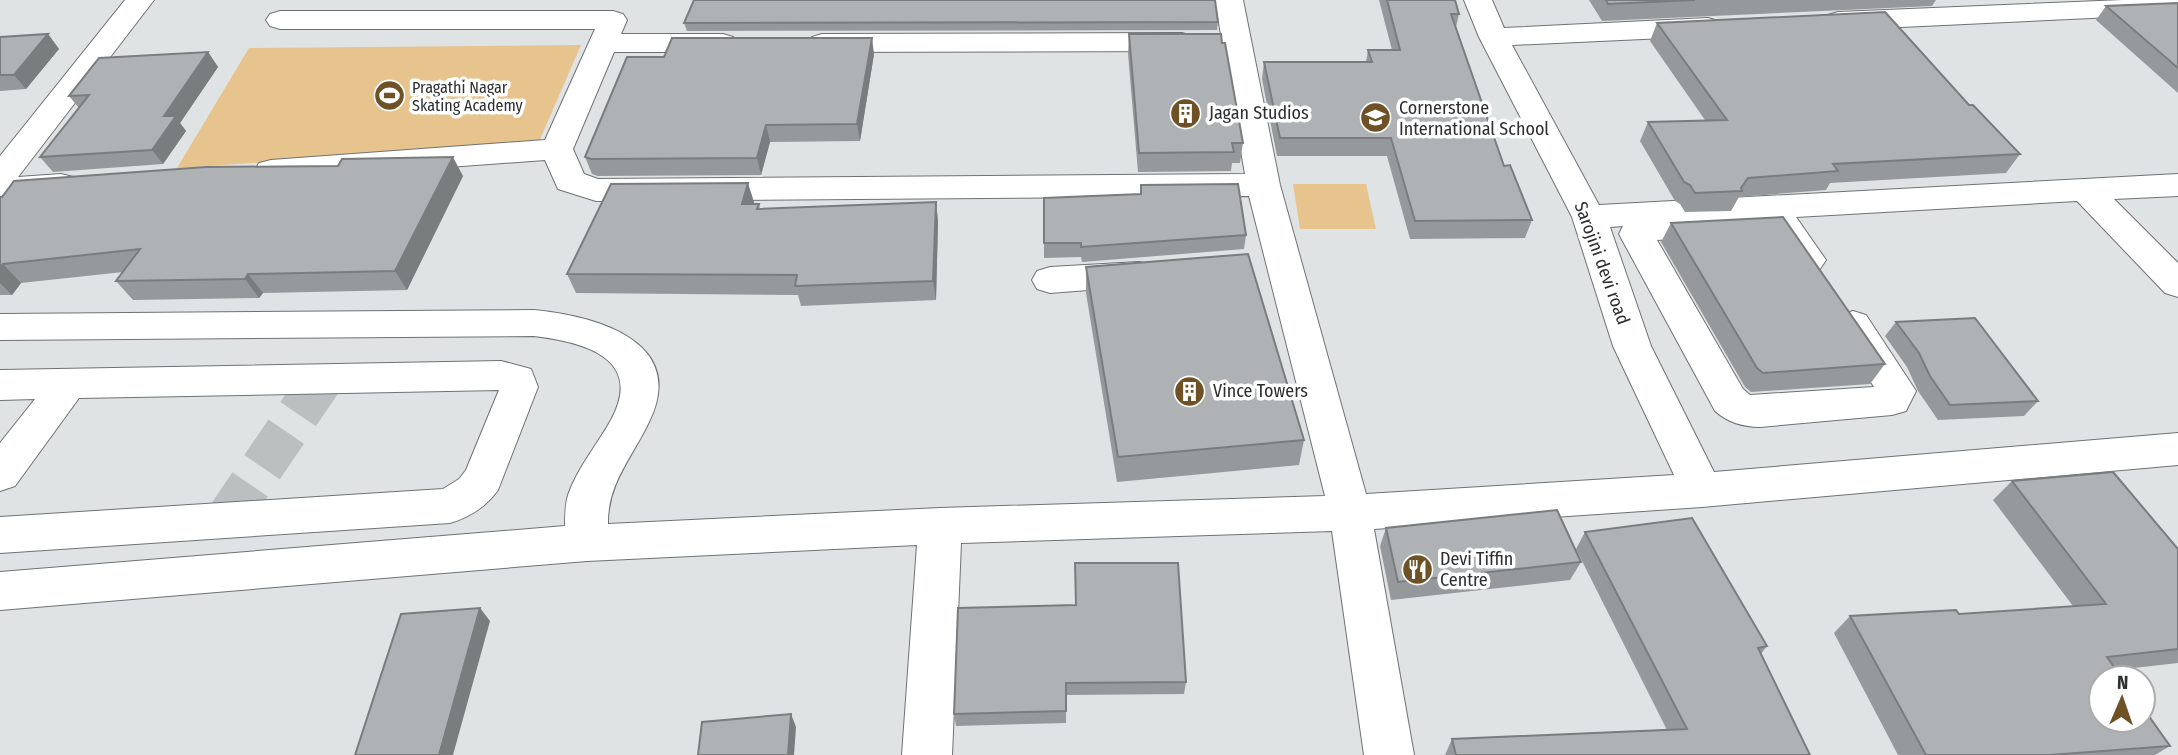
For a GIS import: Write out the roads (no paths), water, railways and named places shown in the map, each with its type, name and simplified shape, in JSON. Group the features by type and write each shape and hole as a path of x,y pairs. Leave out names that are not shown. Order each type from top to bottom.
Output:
{"street":[{"path":"0,178 140,0"},
{"path":"1229,0 1263,185 1270,264 1350,513 1389,755"},
{"name":"Sarojini devi road","path":"1478,0 1493,37 1592,227 1632,346 1702,490"},
{"path":"1811,22 1956,8 2178,6"},
{"path":"280,20 613,21 754,43"},
{"path":"613,21 556,149 569,181 596,190 1263,185"},
{"path":"1493,37 1728,26"},
{"path":"796,43 1237,42"},
{"path":"237,172 556,149"},
{"path":"0,189 97,182"},
{"path":"1592,227 2178,185"},
{"path":"2085,190 2178,284"},
{"path":"1777,215 1891,379 1897,391 1892,400 1746,412 1729,400 1636,231 1777,215"},
{"path":"1592,227 1638,238"},
{"path":"1050,280 1174,271"},
{"path":"0,327 534,323 570,326 592,332 629,356 638,368 640,389 635,410 588,498 587,543"},
{"path":"322,379 354,324"},
{"path":"0,385 500,375 517,379 519,387 483,478 474,491 450,506 0,535"},
{"path":"0,474 68,384"},
{"path":"0,591 587,543 940,526 1350,513 1702,490 2178,449"},
{"path":"202,575 226,520"},
{"path":"927,755 940,526"}],"tunnel":[{"path":"226,520 322,379"}],"place":[{"name":"Pragathi Nagar Skating Academy","path":"389,96"},
{"name":"Jagan Studios","path":"1186,113"},
{"name":"Cornerstone International School","path":"1376,118"},
{"name":"Vince Towers","path":"1190,391"},
{"name":"Devi Tiffin Centre","path":"1417,569"}]}
